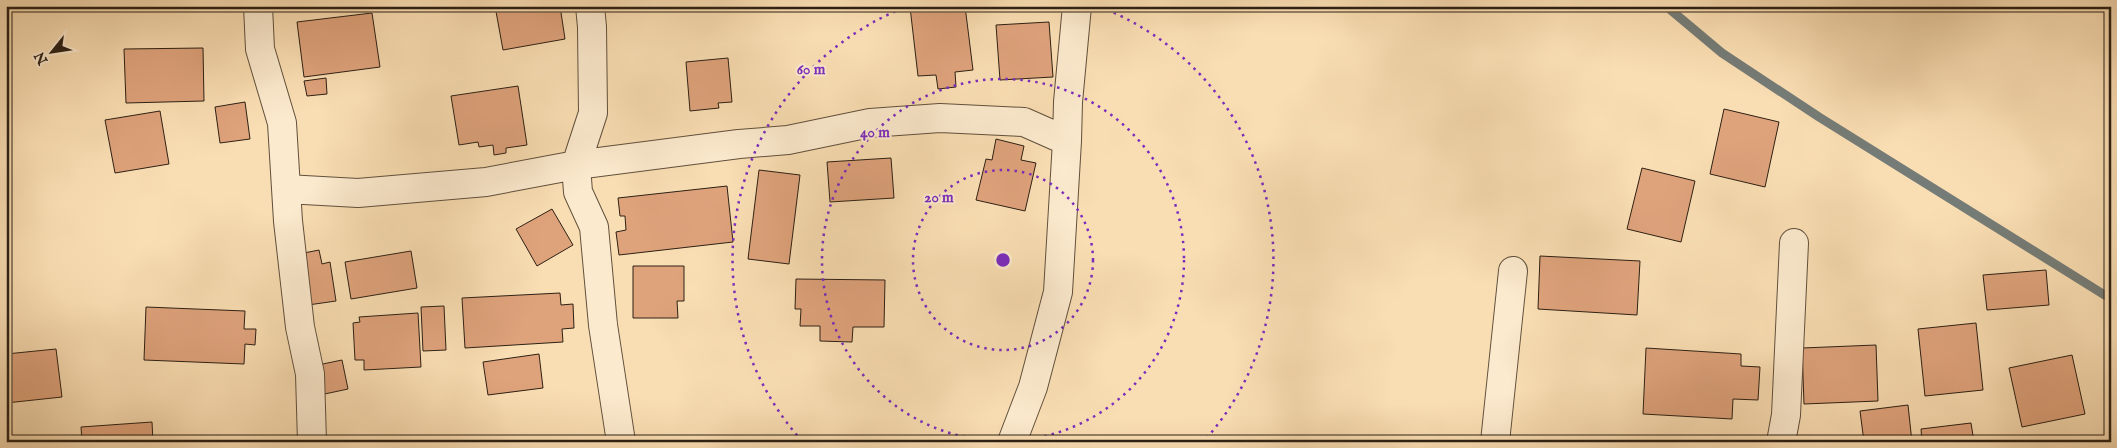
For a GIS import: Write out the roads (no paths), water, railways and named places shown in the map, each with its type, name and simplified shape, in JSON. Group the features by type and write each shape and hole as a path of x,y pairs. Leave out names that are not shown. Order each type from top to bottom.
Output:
{"street":[{"path":"258,6 260,49 282,124 288,222 300,327 310,374 312,442"},
{"path":"590,6 593,113 576,165 578,192 594,227 603,325 621,442"},
{"path":"1012,442 1033,386 1058,292 1068,102 1077,6"},
{"path":"286,189 358,193 486,182 576,165 739,144 788,140 870,123 940,118 1024,122 1067,141"},
{"path":"1781,442 1786,415 1794,242"},
{"path":"1495,442 1513,271"}],"waterway":[{"path":"1666,6 1722,53 1819,117 2111,299"}]}
